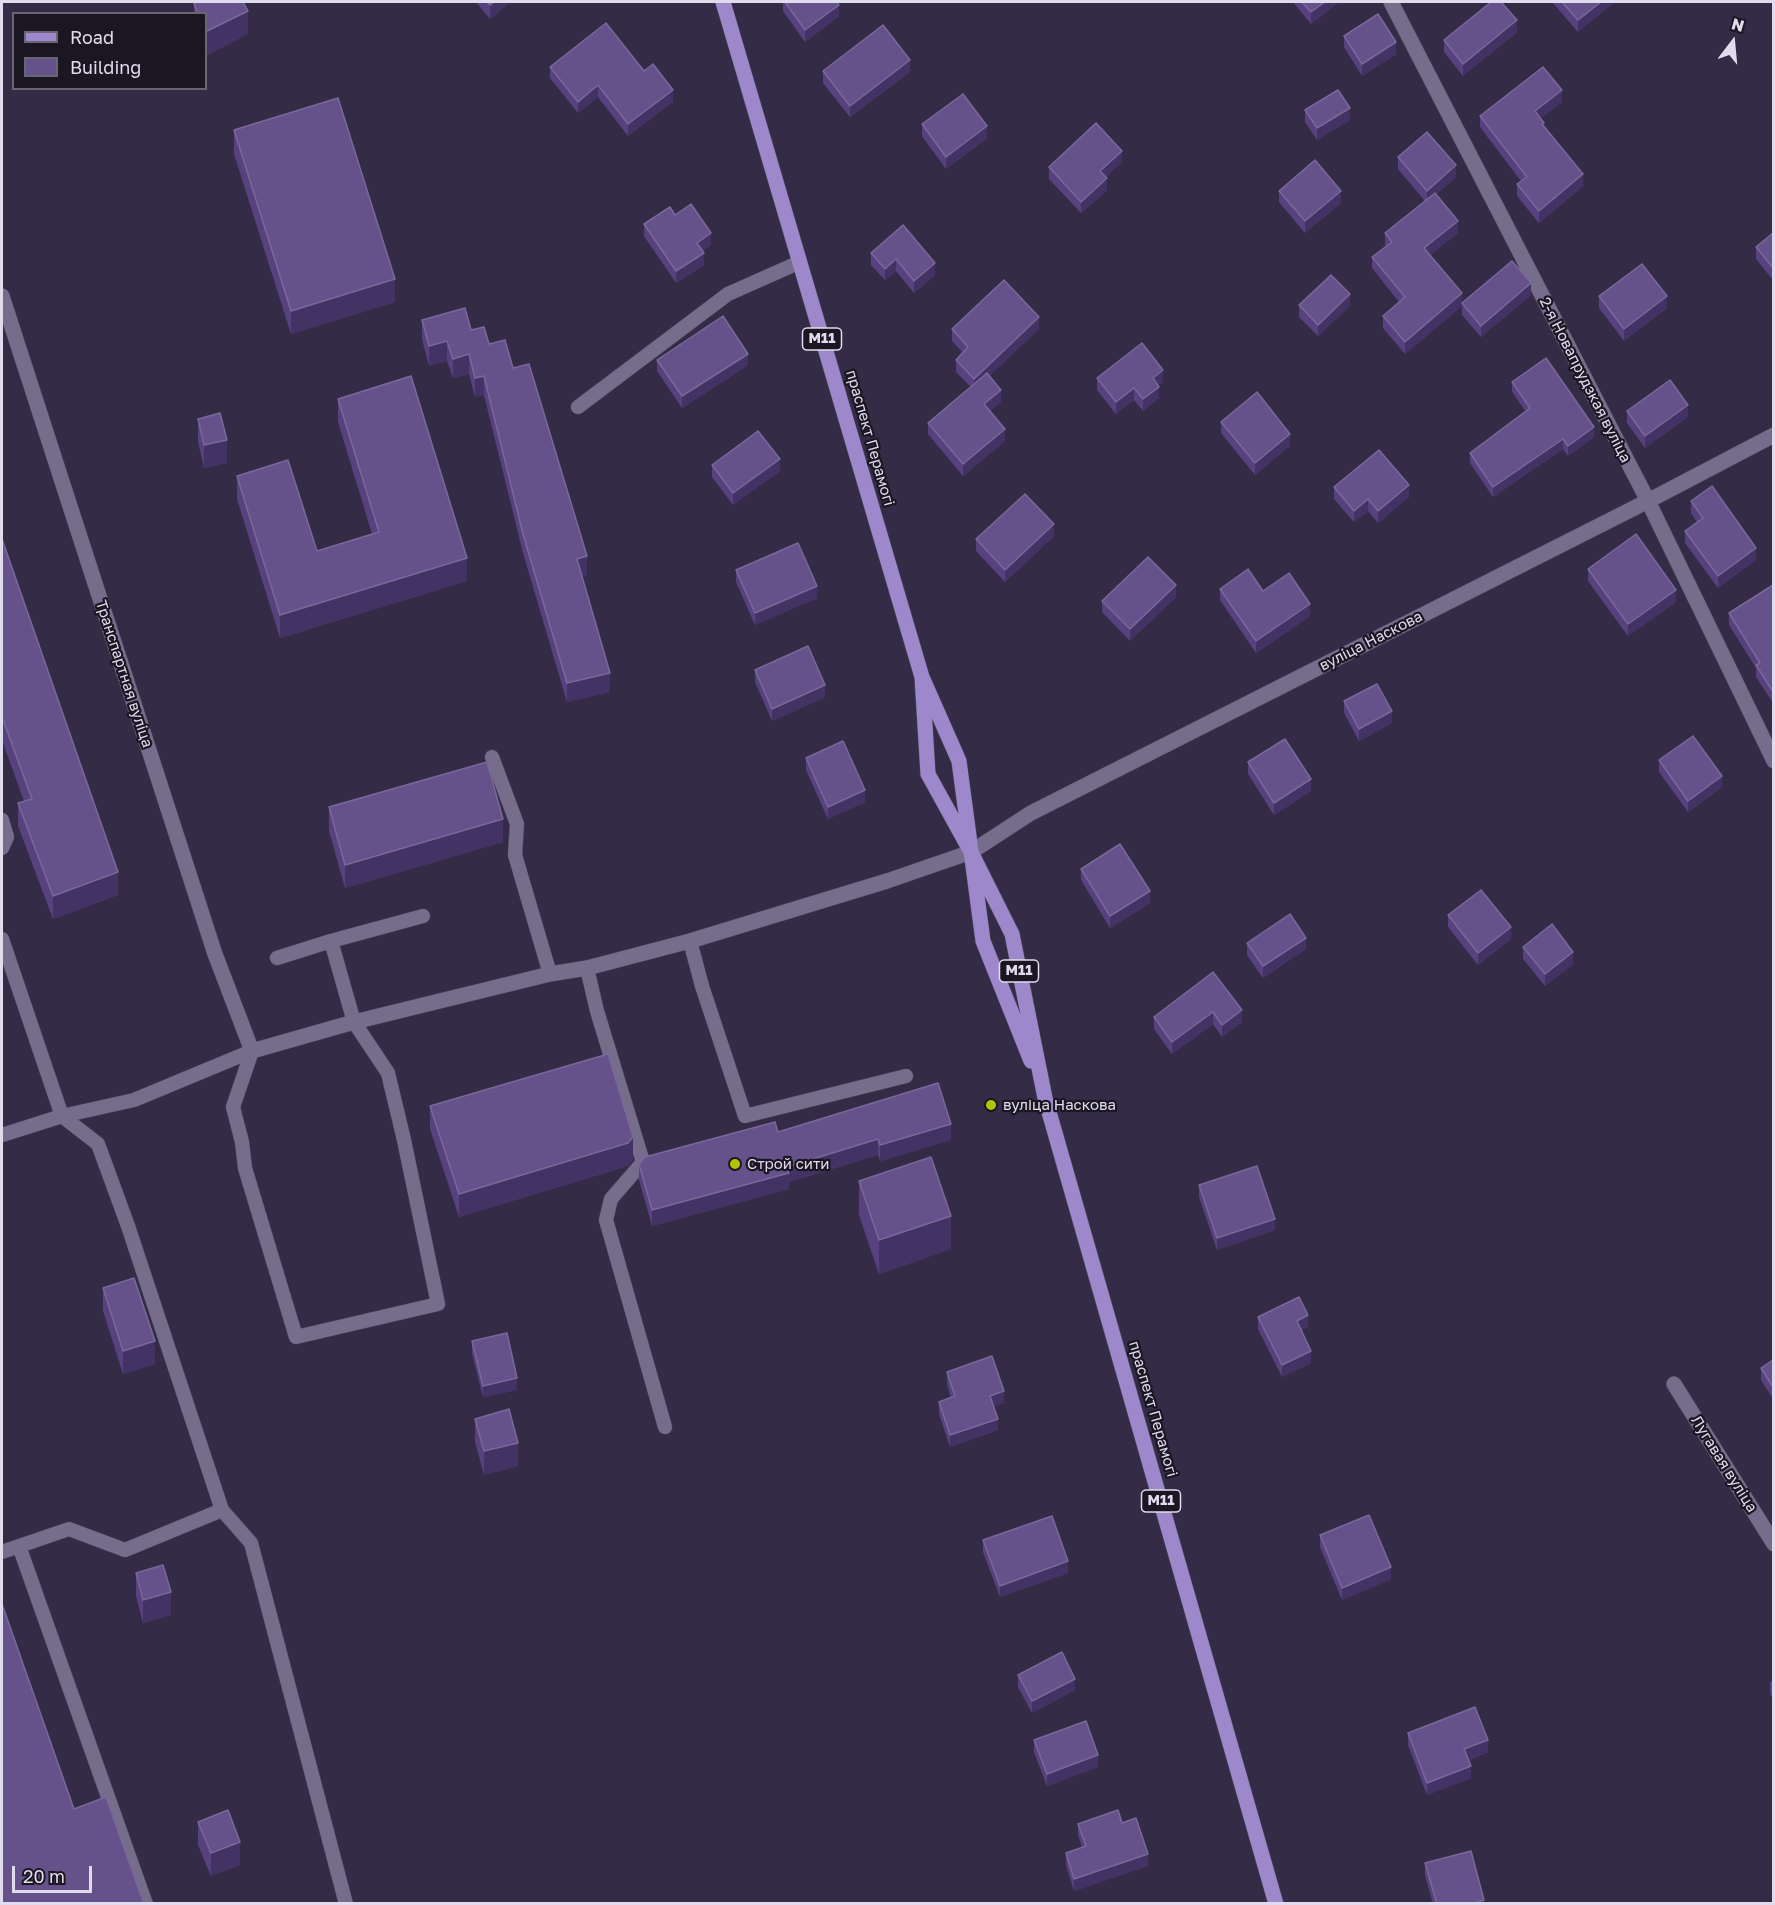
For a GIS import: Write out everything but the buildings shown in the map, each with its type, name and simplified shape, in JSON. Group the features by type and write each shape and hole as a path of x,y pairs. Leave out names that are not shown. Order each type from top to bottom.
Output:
{"main road":[{"name":"праспект Перамогі","path":"723,2 922,677 959,761 983,941 1045,1098"},
{"name":"праспект Перамогі","path":"922,677 928,774 971,852 1012,934 1045,1098 1276,1904"}],"street":[{"name":"2-я Новапрудзкая вуліца","path":"1392,2 1648,501 1773,761"},
{"name":"Транспартная вуліца","path":"2,296 215,954 252,1051"},
{"name":"вуліца Наскова","path":"252,1051 354,1022 550,974 587,968 690,941 887,881 971,852 1031,813 1648,501 1773,435"},
{"name":"Лугавая вуліца","path":"1674,1384 1773,1545"}],"lane":[{"path":"578,407 728,294 800,262"},
{"path":"492,757 518,824 516,855 550,974"},
{"path":"2,820 7,837 2,848"},
{"path":"277,958 423,916"},
{"path":"2,939 62,1116 98,1144 128,1226 222,1510 251,1543 346,1904"},
{"path":"252,1051 233,1107 242,1142 245,1168 296,1337 438,1304 404,1140 387,1073 354,1022 331,941"},
{"path":"690,941 702,986 745,1116 906,1076"},
{"path":"587,968 597,1011 643,1162 611,1199 606,1220 665,1427"},
{"path":"2,1135 62,1116 134,1100 252,1051"},
{"path":"2,1552 69,1529 125,1550 222,1510"},
{"path":"19,1546 146,1904"}],"place":[{"name":"вуліца Наскова","path":"991,1105"},
{"name":"Строй сити","path":"735,1164"}]}
